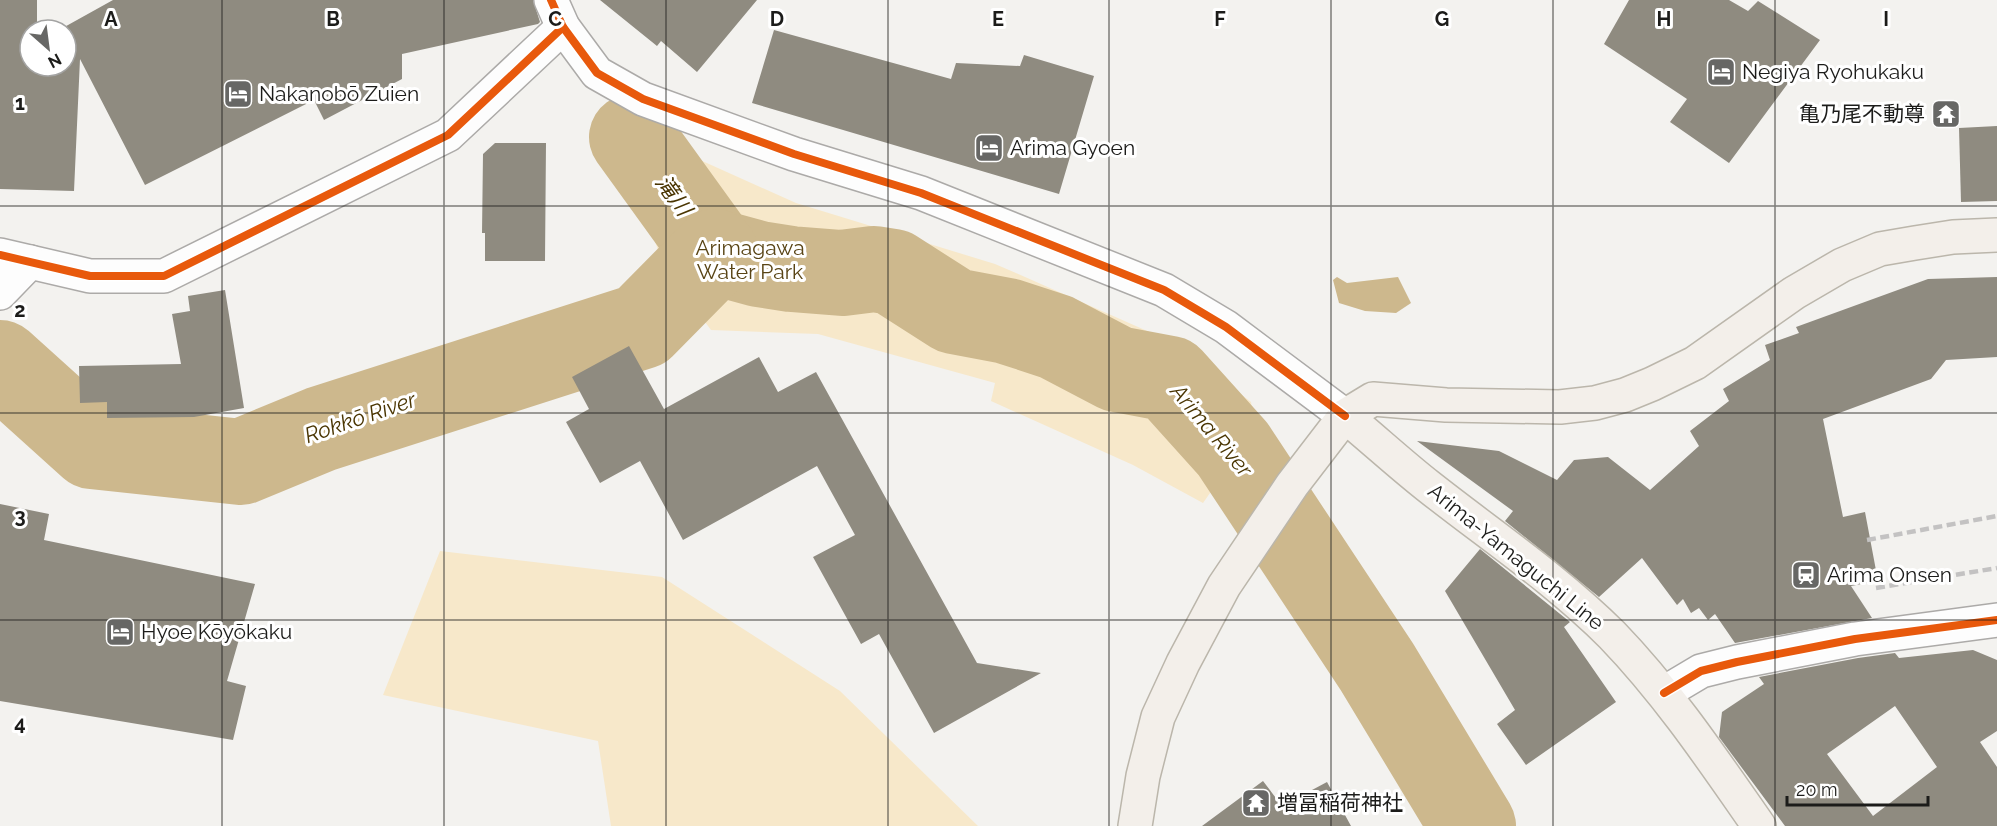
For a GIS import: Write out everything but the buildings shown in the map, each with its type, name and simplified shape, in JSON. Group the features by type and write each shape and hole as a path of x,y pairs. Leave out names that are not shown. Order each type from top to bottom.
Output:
{"main road":[{"path":"1135,826 1143,776 1158,717 1183,663 1224,586 1292,485 1345,416 1372,399 1446,405 1560,407 1595,404 1652,384 1695,363 1794,293 1842,265 1880,249 1953,237 1997,235"},
{"name":"Arima-Yamaguchi Line","path":"1345,416 1428,486 1504,543 1585,609 1664,693 1759,826"}],"street":[{"path":"0,293 15,258 90,276 164,276 448,135 557,14 597,73 643,99 794,154 921,193 1164,290 1226,327 1345,416"},
{"path":"1664,693 1701,671 1737,662 1855,639 1997,620"}],"green space":[{"name":"Arimagawa Water Park","path":"669,146 796,203 995,264 1172,342 1251,402 1255,429 1203,503 1133,465 991,401 995,383 818,334 711,330 664,267 628,165"},
{"path":"440,551 662,577 840,691 978,826 611,826 598,741 383,695"}],"shaded area":[{"path":"1337,277 1347,283 1398,277 1411,303 1396,313 1365,311 1339,303 1333,280"}],"waterway":[{"name":"滝川","path":"632,137 715,252"},
{"name":"Arima River","path":"715,252 759,264 791,269 842,273 874,269 893,272 954,311 1007,321 1056,337 1117,369 1170,379 1233,449 1377,667 1473,826"},
{"name":"Rokkō River","path":"0,363 92,446 241,462 321,429 642,326 715,252"}],"railway":[{"path":"1867,540 1997,516"},
{"path":"1876,588 1997,568"}],"cycle path":[{"path":"551,0 563,27 597,73 643,99 794,154 921,193 1164,290 1226,327 1345,416"},
{"path":"0,255 90,276 164,276 448,135 563,27"},
{"path":"1664,693 1701,671 1737,662 1855,639 1997,620"}],"place":[{"name":"Negiya Ryohukaku","path":"1721,72"},
{"name":"Nakanobō Zuien","path":"238,94"},
{"name":"亀乃尾不動尊","path":"1946,114"},
{"name":"Arima Gyoen","path":"989,148"},
{"name":"Arima Onsen","path":"1806,575"},
{"name":"Hyoe Kōyōkaku","path":"120,632"},
{"name":"増冨稲荷神社","path":"1256,803"}]}
